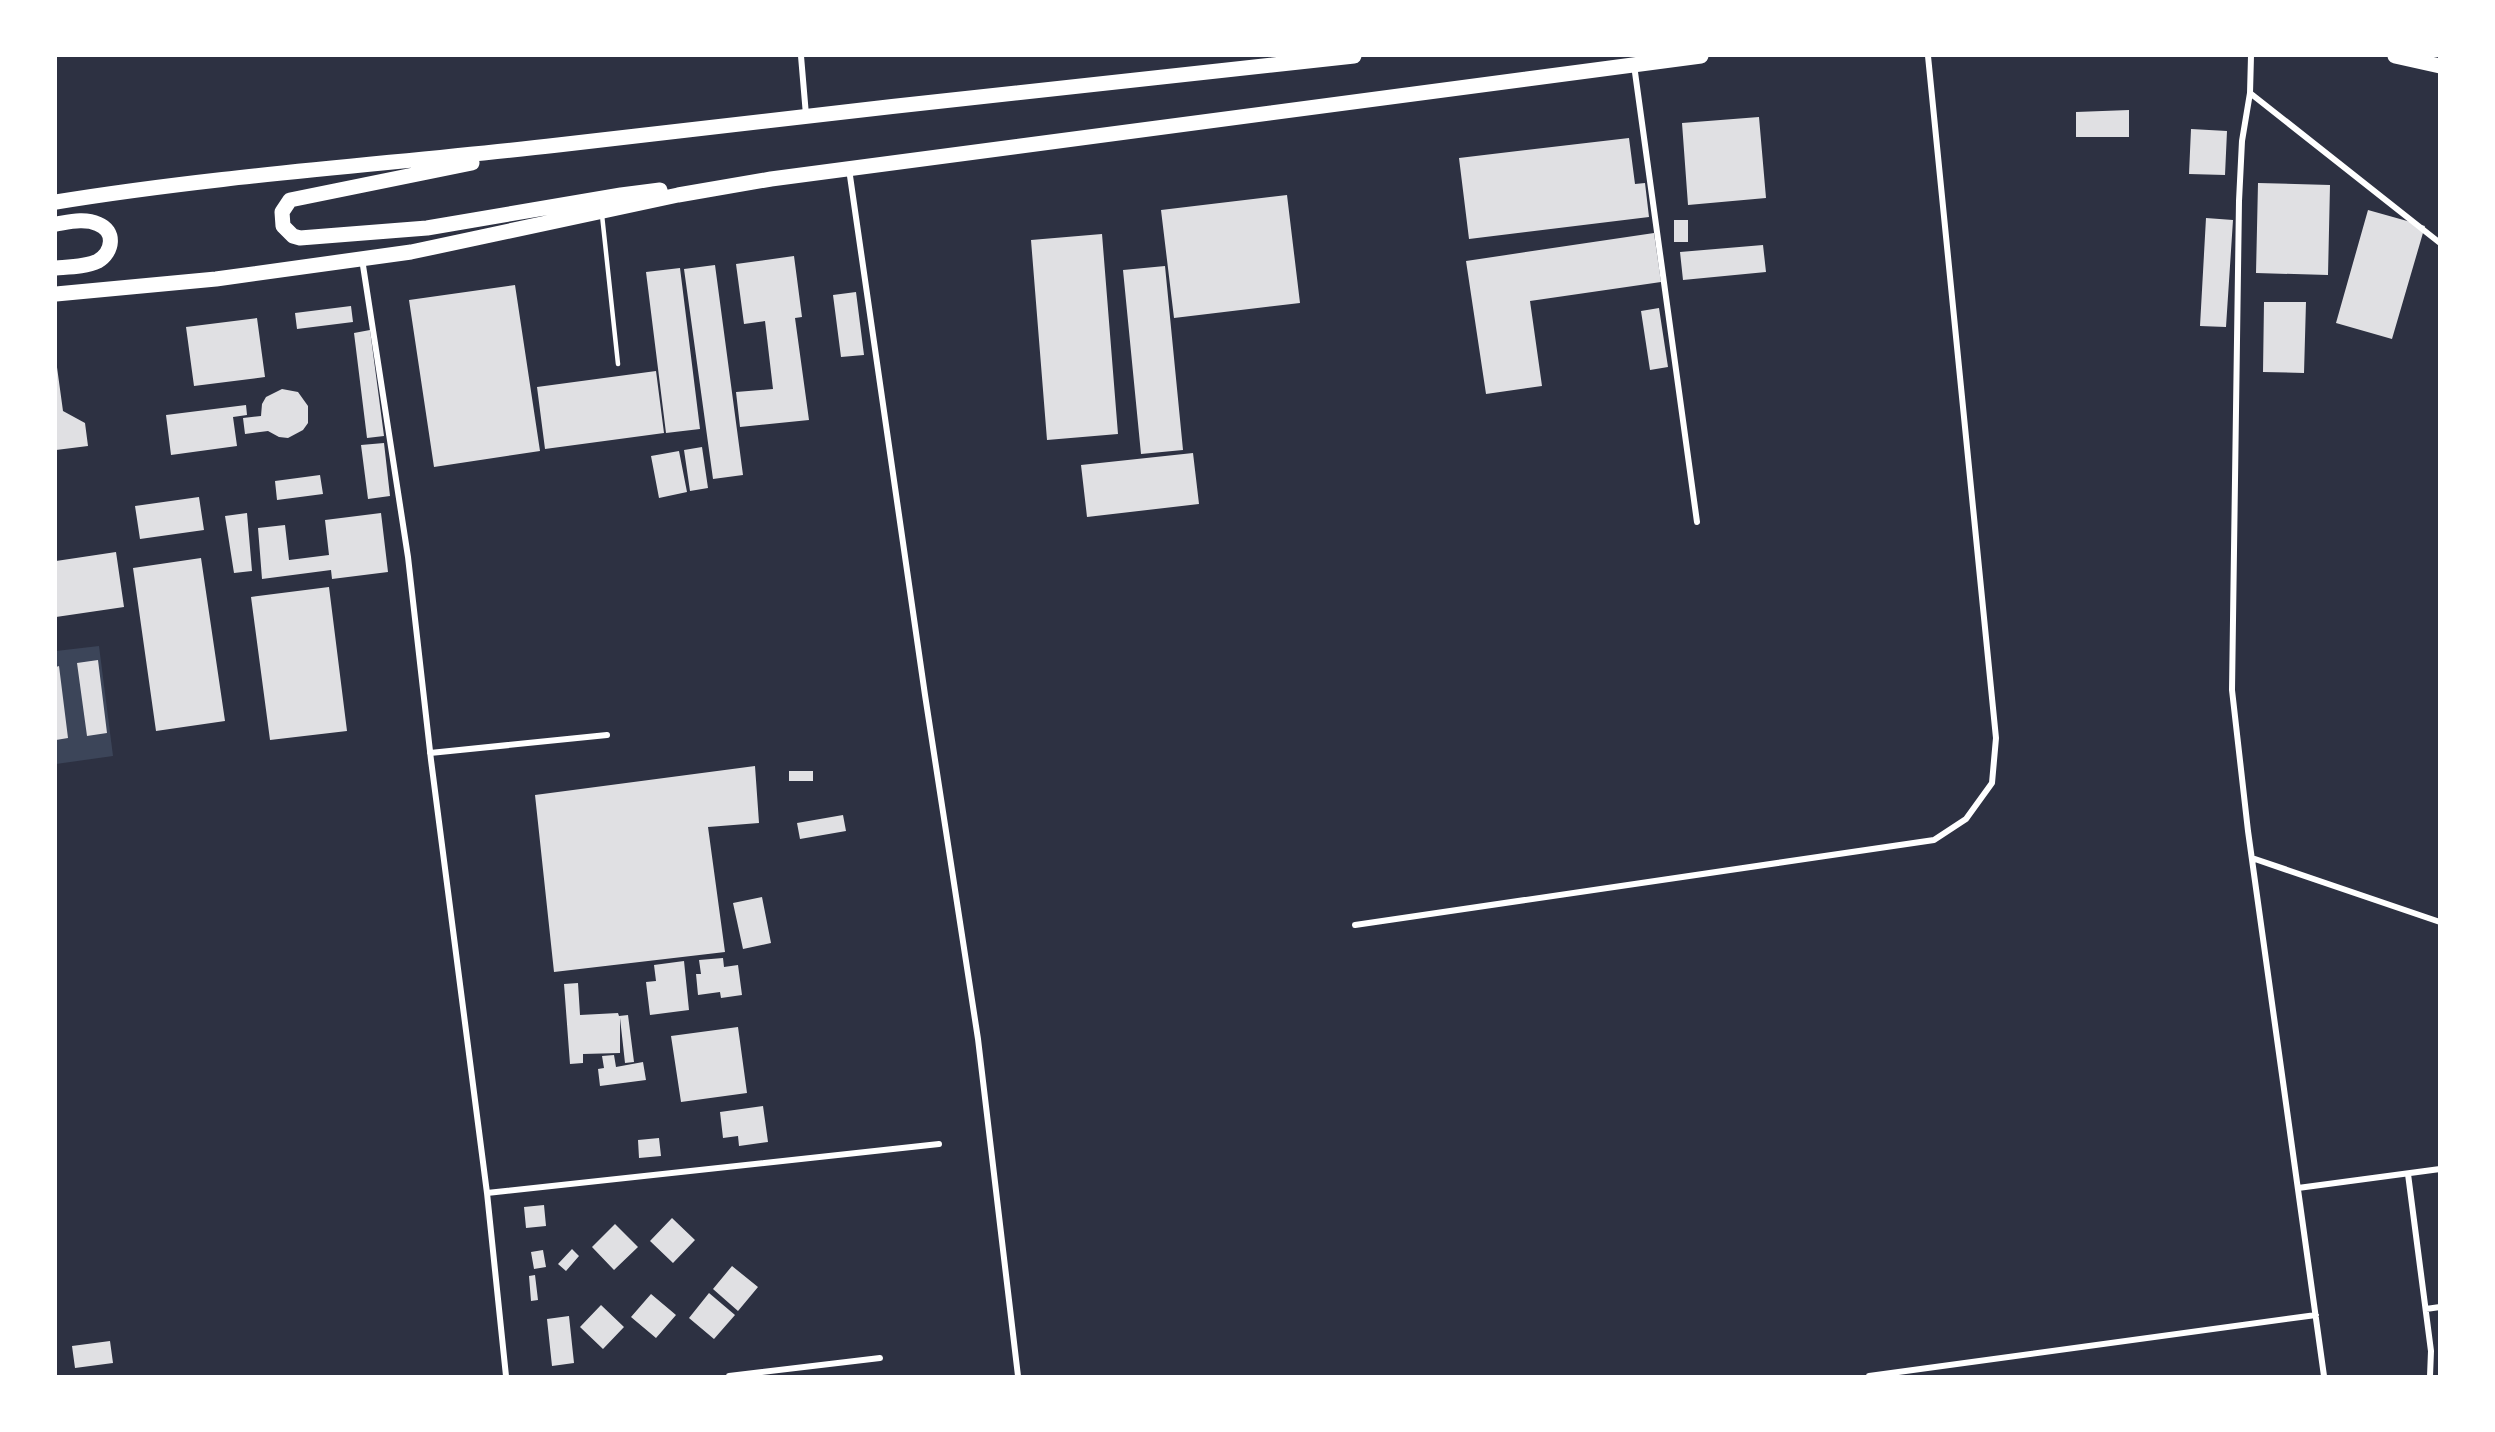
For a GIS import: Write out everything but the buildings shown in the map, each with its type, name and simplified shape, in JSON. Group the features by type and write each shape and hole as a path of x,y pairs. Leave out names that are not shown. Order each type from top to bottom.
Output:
{"highway":[{"path":"56,202 154,187 1354,56"},
{"path":"561,144 290,200 282,212 283,226 293,236 300,238 427,228 621,195 849,168 1701,56"},
{"path":"2395,56 2439,66"},
{"path":"56,294 216,279 411,252 771,178"},
{"path":"56,224 81,221 98,223 107,230 111,241 109,252 97,261 56,268"}],"street":[{"path":"801,56 806,115"},
{"path":"1355,925 1934,840 1966,819 1992,783 1996,738 1928,56"},
{"path":"2251,56 2250,93 2242,141 2239,201 2232,690 2252,858 2324,1377"},
{"path":"1634,64 1697,522"},
{"path":"2250,93 2439,243"},
{"path":"849,168 923,683 978,1039 1018,1377"},
{"path":"362,258 408,557 430,753 487,1192 507,1377"},
{"path":"430,753 606,735"},
{"path":"2252,858 2439,922"},
{"path":"487,1192 939,1144"},
{"path":"2298,1188 2439,1169"},
{"path":"2408,1173 2431,1351 2430,1377"},
{"path":"2426,1309 2439,1307"},
{"path":"1869,1377 2316,1315"},
{"path":"729,1377 880,1358"}],"lane":[{"path":"601,212 618,364"}],"shaded area":[{"path":"99,646 113,756 56,764 56,651"}]}
